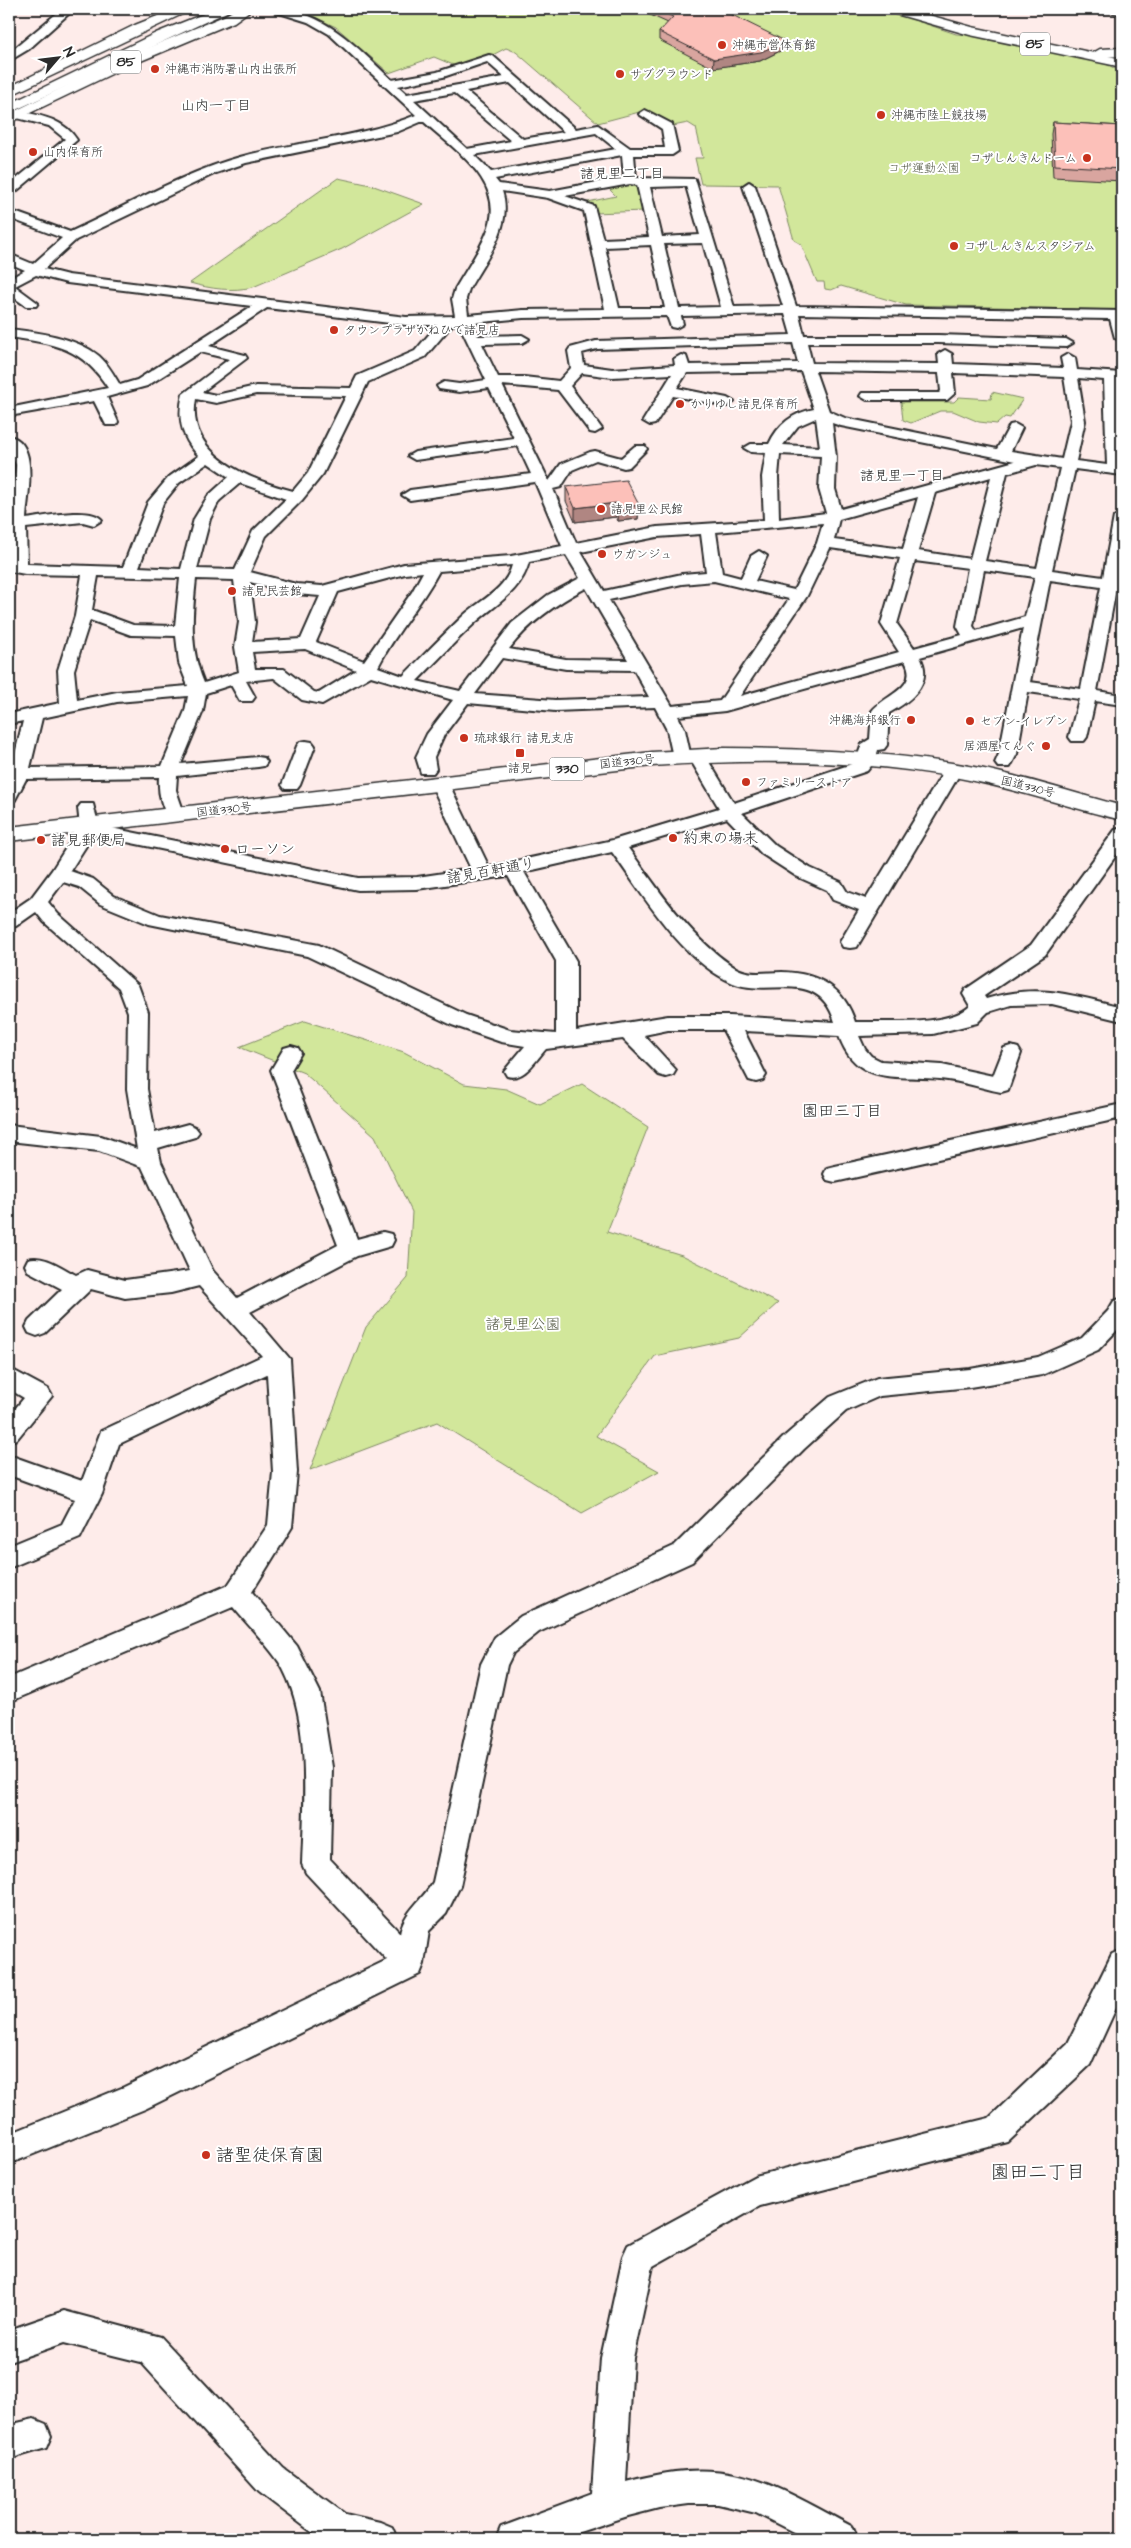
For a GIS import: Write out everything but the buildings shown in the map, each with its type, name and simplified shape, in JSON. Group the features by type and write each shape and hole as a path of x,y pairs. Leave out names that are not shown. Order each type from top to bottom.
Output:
{"main road":[{"name":"85","path":"9,92 140,28 186,9"},
{"path":"9,100 141,37 209,9"},
{"name":"85","path":"11,114 118,65 229,19 245,9"},
{"name":"85","path":"894,9 948,25 1102,56 1122,58"},
{"name":"85","path":"918,9 978,26 1102,56"},
{"path":"1117,9 1122,10"},
{"path":"11,114 161,36 224,10"},
{"path":"1102,56 1122,52"},
{"path":"1102,56 1122,65"},
{"name":"国道330号","path":"872,750 1020,785 1122,813"},
{"name":"国道330号","path":"9,834 88,817 434,776 686,752 834,756 872,750 1004,764 1122,794"},
{"name":"国道330号","path":"173,807 291,785 434,776"},
{"name":"国道330号","path":"9,816 88,817"}],"street":[{"path":"9,58 31,44 57,17 69,9"},
{"path":"246,697 242,677 243,646 247,622 241,575 259,534 297,497 315,474 362,379 420,354 455,321 462,288 499,218 501,202 493,181 466,153 327,28 307,18 277,9"},
{"path":"13,38 31,44"},
{"path":"391,84 439,75 489,58 574,134"},
{"path":"405,98 512,79"},
{"path":"457,89 518,142"},
{"path":"9,191 72,140 68,133 55,124 11,114"},
{"path":"493,181 626,151 672,151 668,127 645,114"},
{"path":"32,303 9,286 34,270 71,237 228,165 393,129 424,116"},
{"path":"466,153 518,142 598,129 626,151 630,180"},
{"path":"550,195 630,180 644,183 691,182 729,311"},
{"path":"493,181 550,195 590,210 613,312"},
{"path":"644,183 674,312 682,369 650,421"},
{"path":"725,706 798,596 826,543 830,517 834,510 827,499 828,452 823,414 806,367 791,310 749,186"},
{"path":"9,214 71,237"},
{"path":"598,243 708,239"},
{"path":"9,258 34,270 67,279 395,320 455,321 515,315 791,310 1119,315 1122,338"},
{"path":"9,412 99,396 142,382 159,374 264,304"},
{"path":"867,396 942,398 948,393 947,368 939,311"},
{"path":"1004,764 1008,754 1033,620 1078,421 1060,314"},
{"path":"455,321 473,340 542,481 572,549 640,665 686,752 730,811 770,850 803,872 834,886 840,896 871,908"},
{"path":"9,333 29,336 90,356 99,365 116,391"},
{"path":"473,340 522,339"},
{"path":"563,386 578,368 575,351 587,346 679,341 798,339 1066,343"},
{"path":"866,340 869,435"},
{"path":"198,347 240,358 190,394 187,423 207,457 264,489 297,497"},
{"path":"578,368 612,373 682,369 806,367 947,368 1070,373 1116,377 1119,471 869,435 823,414 798,417 788,426 774,450 770,497 772,524"},
{"path":"444,386 459,388 494,382 524,381 563,386 594,429"},
{"path":"190,394 216,399 256,390 356,392"},
{"path":"669,391 727,402"},
{"path":"99,396 111,422"},
{"path":"1002,454 1015,428"},
{"path":"415,456 522,441"},
{"path":"12,448 22,465 12,571 241,575 296,588 322,591 404,569 522,559 657,532 772,524 830,517 1036,460"},
{"path":"751,448 828,452"},
{"path":"410,495 462,487 542,481 556,484 566,467 595,455 624,464 640,449"},
{"path":"446,452 462,487"},
{"path":"129,573 156,502 174,480 207,457"},
{"path":"972,637 965,626 977,564 1000,471"},
{"path":"173,807 167,790 169,771 194,712 198,690 187,663 184,631 188,575 193,544 202,519 213,498 239,476"},
{"path":"872,750 881,711 904,698 918,678 919,668 895,639 889,624 928,490"},
{"path":"15,530 84,517 94,520"},
{"path":"1078,737 1116,584 1122,517"},
{"path":"708,528 714,576"},
{"path":"826,543 1116,584"},
{"path":"746,584 759,556"},
{"path":"407,681 471,618 508,588 518,574 522,559"},
{"path":"9,719 117,697 198,690 242,677 278,673 308,696 325,704 368,670 376,654 420,592 434,566"},
{"path":"69,706 66,670 84,612 91,571"},
{"path":"599,597 682,579 714,576 798,596"},
{"path":"482,874 425,756 436,734 463,696 518,626 554,598 589,580"},
{"path":"307,644 331,589"},
{"path":"84,612 131,630 184,631"},
{"path":"243,646 307,644 368,670 451,695 512,704 663,707 725,706 911,656 1033,620"},
{"path":"497,652 566,664 640,665"},
{"path":"1021,686 1122,700"},
{"path":"9,796 20,774 34,713"},
{"path":"291,785 306,746"},
{"name":"諸見百軒通り","path":"88,817 101,832 358,884 417,883 513,869 617,845 730,811 861,768 872,750"},
{"path":"20,774 169,771 258,762"},
{"path":"850,942 953,770"},
{"path":"9,922 38,902 58,874 88,817"},
{"path":"981,1007 973,994 1038,950 1122,834"},
{"path":"617,845 662,908 716,966 742,979 786,979 825,990 842,1008 845,1029 854,1048 865,1062 882,1068 942,1072 1001,1085 1011,1053"},
{"path":"513,869 560,947 566,961 566,1040"},
{"path":"58,874 86,883 107,900 156,920 312,950 459,1020 508,1037 541,1041 566,1040 628,1032 668,1023 730,1023 845,1029 933,1027 970,1018 981,1007 1010,998 1052,997 1122,1014"},
{"path":"9,1690 237,1593 280,1527 286,1472 278,1359 204,1276 148,1152 137,1089 138,1012 128,985 50,918 38,902"},
{"path":"730,1023 756,1075"},
{"path":"628,1032 666,1070"},
{"path":"514,1071 541,1041"},
{"path":"291,1053 281,1070 350,1249"},
{"path":"835,1174 1122,1111"},
{"path":"9,1134 101,1144 148,1152 188,1132"},
{"path":"235,1310 350,1249 383,1240"},
{"path":"36,1265 79,1287"},
{"path":"37,1327 87,1279 125,1289 171,1284 204,1276"},
{"path":"410,1964 416,1924 436,1904 446,1886 494,1664 504,1645 530,1624 683,1554 795,1442 838,1404 877,1387 970,1378 1042,1366 1090,1344 1122,1307"},
{"path":"10,1555 71,1531 90,1494 109,1438 278,1359"},
{"path":"9,1377 40,1396 9,1432"},
{"path":"9,1465 90,1494"},
{"path":"237,1593 288,1654 307,1692 318,1768 316,1864 410,1964"},
{"path":"9,2149 134,2098 410,1964"},
{"path":"608,2505 617,2358 640,2256 755,2192 997,2131 1079,2054 1122,1964"},
{"path":"9,2346 64,2327 150,2348 272,2480 337,2530 380,2539"},
{"path":"513,2539 608,2505 666,2490 702,2486 744,2492 841,2539"}],"green space":[{"name":"コザ運動公園","path":"296,9 882,9 956,34 971,35 1104,63 1122,72 1122,310 906,305 841,286 831,290 825,289 824,282 817,282 801,244 794,240 778,185 701,184 695,158 703,158 696,128 688,123 673,126 647,110 598,123 516,52 506,48 487,58 458,67 434,57 389,73 336,27"},
{"path":"338,178 371,185 424,204 342,249 253,287 222,289 190,283"},
{"path":"627,182 636,185 643,211 595,213 583,203 616,196 606,186"},
{"path":"992,392 1023,399 1010,418 1005,417 997,424 979,422 953,411 940,411 911,423 903,420 901,402 954,402 959,397 991,399"},
{"name":"諸見里公園","path":"305,1021 404,1052 464,1084 506,1089 540,1104 582,1084 648,1127 607,1232 682,1255 778,1303 739,1338 655,1356 596,1436 659,1471 582,1513 437,1422 310,1470 366,1327 408,1278 412,1212 375,1136 304,1073 239,1047"}],"place":[{"name":"沖縄市営体育館","path":"722,45"},
{"name":"沖縄市消防署山内出張所","path":"155,69"},
{"name":"サブグラウンド","path":"620,74"},
{"name":"沖縄市陸上競技場","path":"881,115"},
{"name":"山内保育所","path":"33,152"},
{"name":"コザしんきんドーム","path":"1087,158"},
{"name":"コザしんきんスタジアム","path":"954,246"},
{"name":"タウンプラザかねひで諸見店","path":"334,330"},
{"name":"かりゆし諸見保育所","path":"680,404"},
{"name":"諸見里公民館","path":"601,509"},
{"name":"ウガンジュ","path":"602,554"},
{"name":"諸見民芸館","path":"232,591"},
{"name":"沖縄海邦銀行","path":"911,720"},
{"name":"セブン-イレブン","path":"970,721"},
{"name":"琉球銀行 諸見支店","path":"464,738"},
{"name":"居酒屋てんぐ","path":"1046,746"},
{"name":"諸見","path":"520,753"},
{"name":"ファミリーストア","path":"746,782"},
{"name":"約束の場末","path":"673,838"},
{"name":"諸見郵便局","path":"41,840"},
{"name":"ローソン","path":"225,849"},
{"name":"諸聖徒保育園","path":"206,2155"}],"district":[{"name":"山内一丁目","path":"216,106"},
{"name":"諸見里二丁目","path":"622,174"},
{"name":"諸見里一丁目","path":"902,476"},
{"name":"園田三丁目","path":"842,1111"},
{"name":"園田二丁目","path":"1038,2172"}]}
